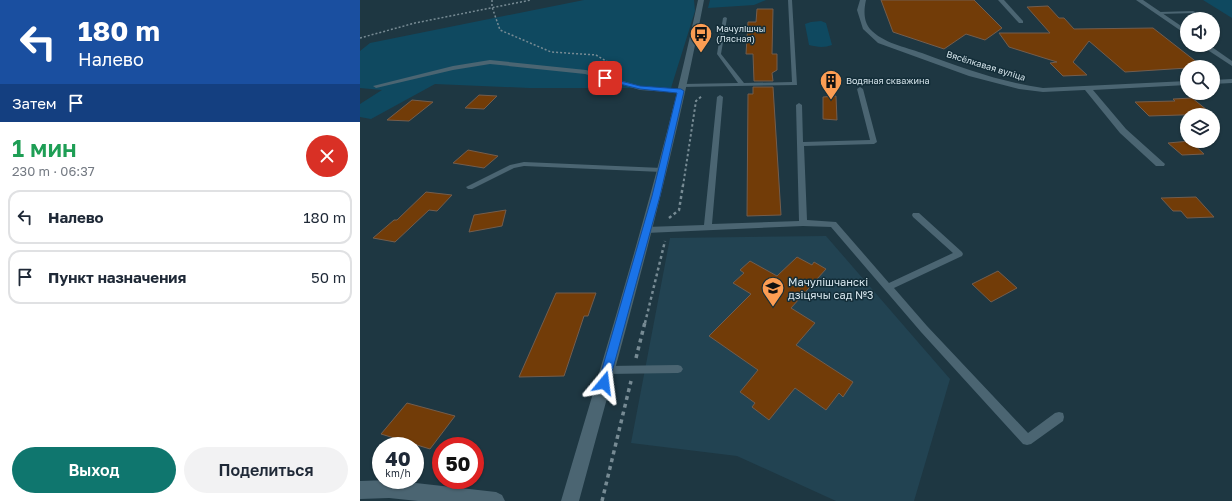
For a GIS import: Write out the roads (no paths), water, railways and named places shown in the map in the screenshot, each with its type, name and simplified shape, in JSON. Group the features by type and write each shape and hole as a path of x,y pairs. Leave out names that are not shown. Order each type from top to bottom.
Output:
{"street":[{"path":"570,501 656,196 682,89 701,0"},
{"name":"Вясёлкавая вуліца","path":"863,0 860,10 866,29 881,41 972,74 1018,88 1043,90 1180,83"},
{"path":"1001,0 1021,22"},
{"path":"1139,0 1180,28"},
{"path":"1214,52 1232,64"},
{"path":"1220,82 1232,81"},
{"path":"1087,88 1122,131 1160,164"},
{"path":"360,490 389,489 496,501"}],"lane":[{"path":"376,86 453,68 490,62 586,72 640,88 682,89 717,85 795,84 790,0"},
{"path":"1159,13 1180,12"},
{"path":"725,18 719,54 742,85"},
{"path":"800,144 874,142 860,89"},
{"path":"708,227 720,97"},
{"path":"798,105 804,223"},
{"path":"470,187 512,166 524,164 662,170"},
{"path":"888,286 959,254 916,215"},
{"path":"646,230 804,223 833,224 924,329 1027,440 1059,417"},
{"path":"607,370 678,369"}],"place":[{"name":"Мачулішчы (Лясная)","path":"701,54"},
{"name":"Водяная скважина","path":"831,100"},
{"name":"Мачулішчанскі дзіцячы сад №3","path":"773,308"}]}
